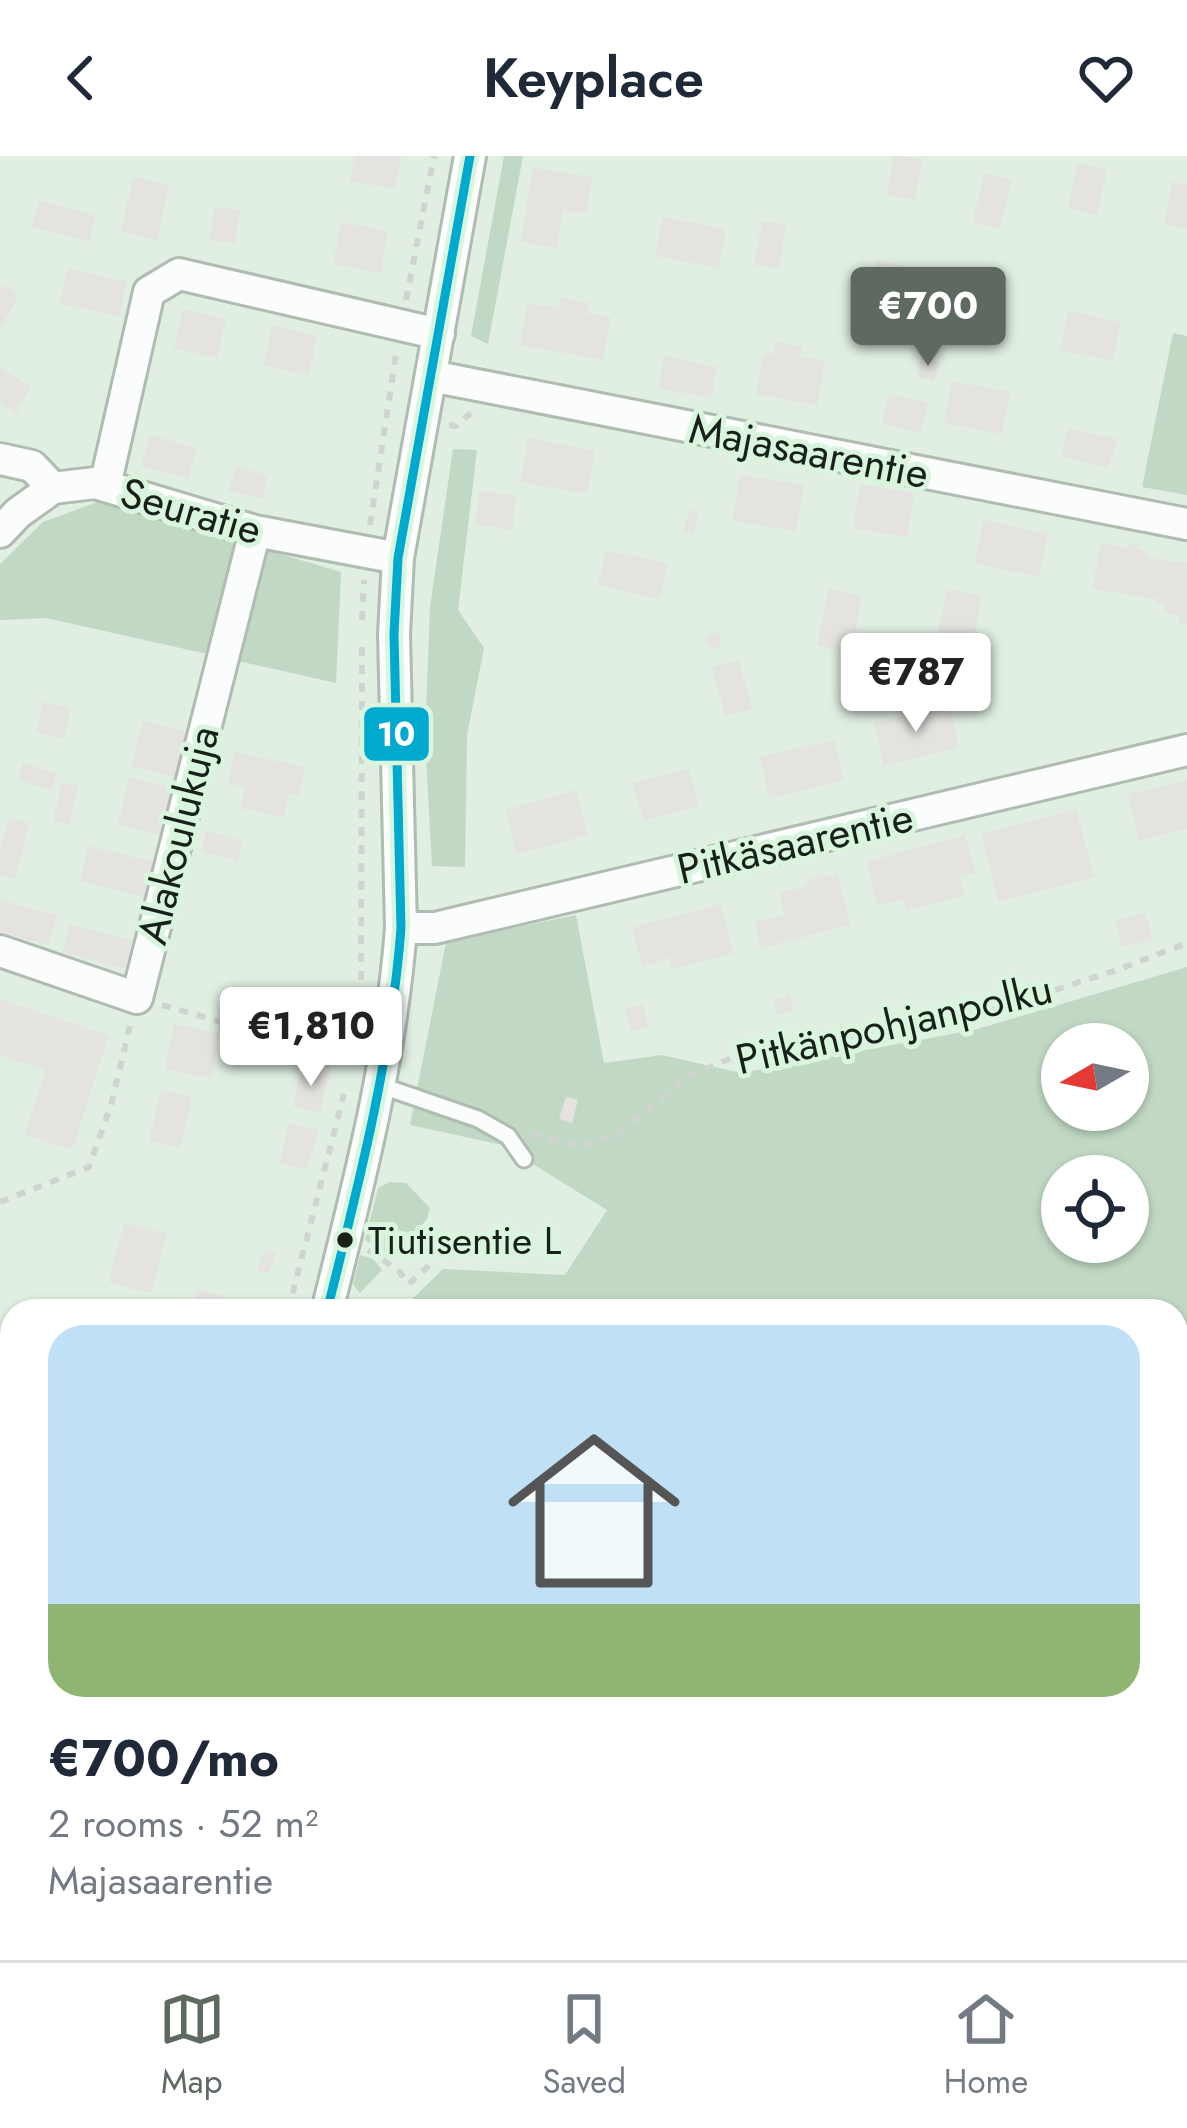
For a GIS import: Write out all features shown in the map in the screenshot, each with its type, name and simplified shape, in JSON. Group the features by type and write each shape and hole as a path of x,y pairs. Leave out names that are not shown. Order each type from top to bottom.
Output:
{"street":[{"path":"330,1299 382,1086 401,928 394,634 398,558 470,156"},
{"path":"105,487 148,292 179,274 439,334"},
{"name":"Majasaarentie","path":"431,376 1187,524"},
{"path":"0,459 32,466 53,488 0,532"},
{"name":"Seuratie","path":"53,488 95,483 256,531 398,558"},
{"name":"Alakoulukuja","path":"0,951 137,998 256,531"},
{"name":"Pitkäsaarentie","path":"401,928 435,928 1187,750"}],"lane":[{"path":"382,1086 478,1119 508,1136 524,1159"}],"path":[{"name":"Pitkänpohjanpolku","path":"478,1119 572,1145 597,1142 621,1131 689,1076 736,1056 984,1013 1187,943"},
{"path":"0,1202 88,1167 111,1105 137,998 352,1060"},
{"path":"409,1284 433,1262"}],"green space":[{"path":"504,156 523,156 488,344 471,336"},
{"path":"1173,333 1187,336 1187,495 1142,487"},
{"path":"453,449 477,450 458,610 484,648 467,735 465,867 432,866 425,739 430,607"},
{"path":"100,501 341,572 336,683 46,618 0,620 0,564 43,522"},
{"path":"576,915 604,1063 662,1055 741,1073 974,1030 1187,967 1187,1299 412,1299 443,1269 565,1275 607,1210 502,1145 410,1125 446,942"},
{"path":"390,1182 406,1183 430,1208 427,1219 394,1256 365,1240 378,1188"},
{"path":"360,1255 373,1259 382,1270 360,1293 353,1285"}],"building":[{"path":"354,156 401,156 395,189 350,181"},
{"path":"894,156 923,159 915,200 887,195"},
{"path":"1078,163 1107,170 1097,215 1068,208"},
{"path":"533,168 592,177 587,214 563,210 557,248 521,242"},
{"path":"985,173 1012,180 999,229 972,222"},
{"path":"133,177 169,185 157,240 121,232"},
{"path":"1172,182 1187,185 1187,229 1164,224"},
{"path":"39,200 96,216 89,242 32,227"},
{"path":"214,207 240,210 235,243 210,240"},
{"path":"662,217 726,229 719,268 655,256"},
{"path":"762,221 786,225 779,269 754,265"},
{"path":"341,222 388,231 381,273 333,264"},
{"path":"877,260 931,272 923,309 900,304 899,311 868,300"},
{"path":"67,268 127,282 119,317 59,303"},
{"path":"2,284 19,295 0,329 0,288"},
{"path":"560,297 589,303 587,313 611,318 603,360 520,345 527,303 558,308"},
{"path":"183,309 226,319 217,358 174,348"},
{"path":"1068,311 1121,322 1113,361 1060,350"},
{"path":"272,326 317,336 309,375 264,365"},
{"path":"776,342 802,347 800,357 825,361 817,405 756,394 764,353 773,355"},
{"path":"664,356 717,367 711,398 658,388"},
{"path":"921,358 939,362 934,381 917,377"},
{"path":"0,368 31,387 16,413 0,403"},
{"path":"952,381 1010,392 1002,434 944,423"},
{"path":"889,394 928,403 921,433 882,423"},
{"path":"1068,428 1117,439 1109,468 1062,457"},
{"path":"150,435 197,448 188,479 141,466"},
{"path":"528,438 595,451 587,494 520,482"},
{"path":"236,467 268,475 262,499 229,491"},
{"path":"740,475 804,485 796,531 732,521"},
{"path":"860,484 914,493 907,537 853,528"},
{"path":"480,491 516,496 512,530 475,524"},
{"path":"689,510 699,513 694,535 683,532"},
{"path":"983,520 1048,534 1039,577 975,563"},
{"path":"1101,542 1128,548 1129,543 1138,545 1137,549 1148,551 1147,558 1187,563 1187,625 1178,623 1180,615 1164,612 1166,605 1157,603 1158,599 1092,589"},
{"path":"606,550 668,564 659,599 598,585"},
{"path":"828,589 862,596 851,653 817,646"},
{"path":"947,589 982,596 972,645 937,638"},
{"path":"717,633 722,640 718,648 710,649 705,642 709,634"},
{"path":"739,661 752,709 725,716 712,667"},
{"path":"865,673 869,693 852,697 848,676"},
{"path":"43,702 71,708 64,738 36,732"},
{"path":"949,705 959,748 883,765 874,723"},
{"path":"143,720 187,732 176,777 131,766"},
{"path":"834,740 844,781 769,798 760,757"},
{"path":"235,752 305,767 299,796 289,794 284,817 240,808 245,787 228,783"},
{"path":"23,763 56,773 51,790 18,780"},
{"path":"688,769 699,806 644,821 633,783"},
{"path":"129,777 172,788 161,835 118,824"},
{"path":"1187,780 1187,829 1139,841 1128,794"},
{"path":"62,782 78,786 69,825 53,821"},
{"path":"576,790 587,835 517,854 506,810"},
{"path":"1076,809 1094,877 998,902 981,834"},
{"path":"8,818 29,823 16,879 0,875"},
{"path":"206,831 243,841 238,861 201,852"},
{"path":"965,835 975,873 960,876 965,895 906,911 903,899 877,906 866,862"},
{"path":"88,846 153,862 145,897 80,881"},
{"path":"838,873 850,925 761,948 755,922 785,915 779,893"},
{"path":"0,900 57,915 49,945 0,932"},
{"path":"720,904 734,953 672,969 670,958 642,966 632,928"},
{"path":"1146,913 1153,940 1122,947 1115,920"},
{"path":"70,924 132,941 125,969 63,952"},
{"path":"790,995 793,1011 777,1015 774,999"},
{"path":"0,999 109,1035 72,1150 25,1135 46,1070 0,1055"},
{"path":"643,1004 649,1027 631,1031 625,1009"},
{"path":"174,1024 220,1033 211,1078 165,1069"},
{"path":"302,1065 329,1071 320,1113 293,1106"},
{"path":"161,1090 192,1097 180,1148 149,1141"},
{"path":"566,1097 578,1100 572,1123 559,1119"},
{"path":"289,1123 318,1130 307,1170 279,1163"},
{"path":"124,1223 167,1234 151,1293 109,1282"},
{"path":"266,1249 277,1254 268,1274 257,1269"},
{"path":"198,1289 230,1299 195,1299"}],"transit line":[{"name":"10","path":"330,1299 372,1121 396,977 401,928 394,634 398,558 470,156"}],"place":[{"name":"Tiutisentie L","path":"345,1240"}]}
